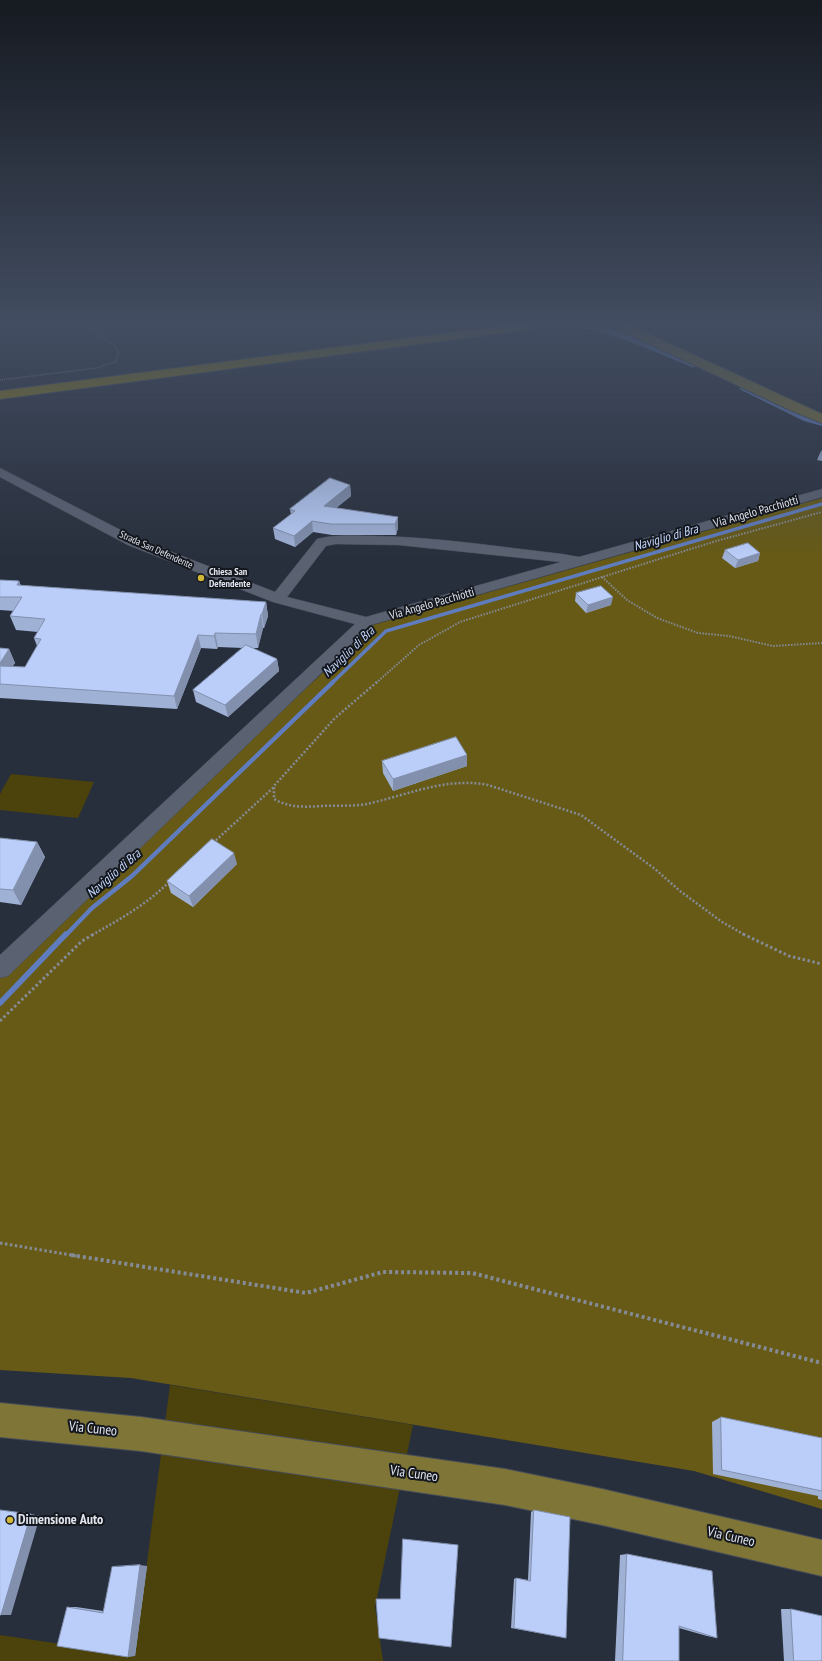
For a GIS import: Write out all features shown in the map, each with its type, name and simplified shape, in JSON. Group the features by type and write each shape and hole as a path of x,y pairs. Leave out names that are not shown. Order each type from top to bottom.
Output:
{"main road":[{"path":"786,404 822,419"},
{"name":"Via Cuneo","path":"0,1420 141,1434 505,1487 602,1507 822,1558"}],"street":[{"name":"Strada San Defendente","path":"0,472 133,542 278,599 366,622"},
{"name":"Via Angelo Pacchiotti","path":"0,969 366,622 822,493"},
{"path":"278,599 322,542 336,540 399,541 562,558 582,562"}],"path":[{"path":"210,845 274,786 335,718 419,645 460,622 713,542 822,512"},
{"path":"602,577 627,600 657,618 698,633 729,636 773,646 822,643"},
{"path":"274,786 274,799 283,804 297,807 369,804 438,785 472,782 488,785 581,815 655,869 680,891 722,922 751,939 789,956 822,964"},
{"path":"0,1021 82,941 119,920 157,894 174,878"},
{"path":"0,1243 306,1293 383,1272 472,1273 822,1363"}],"shaded area":[{"path":"822,498 822,1509 694,1471 131,1378 0,1370 0,978 373,625"},
{"path":"11,774 94,782 78,818 0,810 0,794"},
{"path":"170,1385 413,1425 375,1607 383,1661 0,1661 0,1635 135,1655"}],"building":[{"path":"330,478 350,485 324,506 398,517 395,524 331,524 312,521 294,536 273,528 295,511 290,509"},
{"path":"748,543 760,553 738,560 725,550"},
{"path":"0,580 19,581 17,585 266,602 256,634 215,633 214,636 198,635 174,696 0,684 0,666 25,667 41,639 34,638 45,619 10,616 22,597 0,597"},
{"path":"601,586 613,597 588,605 576,593"},
{"path":"246,645 277,659 225,705 193,690"},
{"path":"0,648 9,649 0,663"},
{"path":"456,737 467,755 393,779 382,761"},
{"path":"0,838 37,842 13,890 0,889"},
{"path":"212,839 234,853 189,896 167,881"},
{"path":"721,1417 822,1438 822,1491 722,1470"},
{"path":"0,1510 31,1514 1,1615 0,1615"},
{"path":"534,1510 570,1517 566,1638 514,1628 516,1578 530,1581"},
{"path":"403,1539 458,1545 451,1647 379,1638 376,1599 400,1599"},
{"path":"627,1554 712,1571 717,1638 679,1626 679,1661 623,1661"},
{"path":"140,1565 128,1657 57,1646 67,1607 103,1613 112,1567"},
{"path":"791,1609 822,1616 822,1661 794,1661"}],"waterway":[{"path":"776,404 808,419 822,423"},
{"name":"Naviglio di Bra","path":"332,683 386,631 822,504"},
{"name":"Naviglio di Bra","path":"66,935 92,908 132,876 333,682"},
{"name":"Naviglio di Bra","path":"0,1003 66,934"}],"place":[{"name":"Chiesa San Defendente","path":"201,578"},
{"name":"Dimensione Auto","path":"10,1520"}]}
